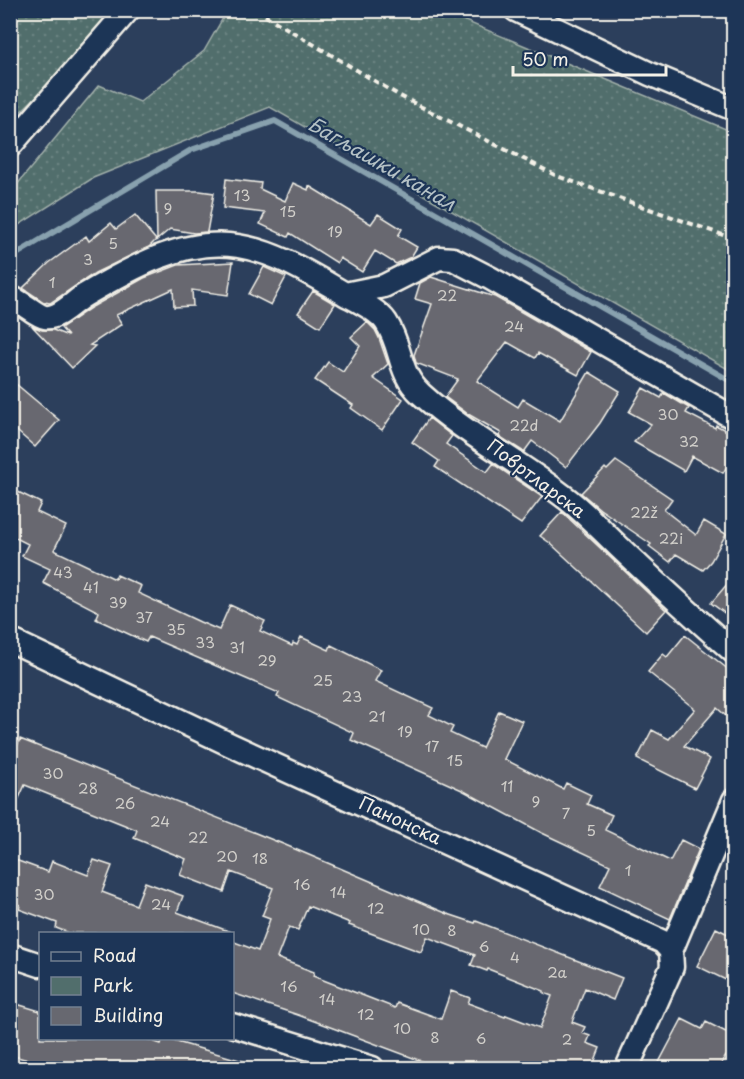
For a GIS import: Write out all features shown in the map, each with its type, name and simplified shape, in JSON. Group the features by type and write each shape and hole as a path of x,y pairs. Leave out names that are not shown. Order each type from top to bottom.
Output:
{"street":[{"path":"10,146 128,10"},
{"path":"516,10 650,74 734,109"},
{"path":"10,297 21,301 40,315 53,316 83,296 179,250 198,246 237,245 280,259 345,294 385,320"},
{"path":"345,294 384,286 439,258 453,259 734,418"},
{"name":"Повртларска","path":"384,286 385,320 398,346 402,368 407,379 420,393 444,413 564,496 734,652"},
{"name":"Панонска","path":"10,640 658,939 671,951"},
{"path":"627,1068 671,972 673,962 671,951 734,801"},
{"path":"10,955 39,964"},
{"path":"234,1026 372,1068"}],"path":[{"path":"256,10 400,96 557,176 734,239"}],"green space":[{"path":"11,10 111,11 54,79 11,121"},
{"path":"227,11 441,11 733,132 733,372 270,107 93,178 11,230 11,192 99,85 140,102 204,51"}],"building":[{"path":"226,179 261,183 260,189 285,201 293,183 308,190 309,186 371,224 378,214 402,229 398,236 417,247 411,257 396,264 375,251 362,272 340,258 337,263 290,233 288,237 260,224 265,213 223,208"},
{"path":"156,191 214,193 207,232 194,233 170,229 157,240"},
{"path":"135,215 156,240 149,247 95,273 50,303 44,302 23,288 49,263 86,236 89,241 111,223 116,229"},
{"path":"233,262 228,295 192,290 193,306 174,307 173,289 116,315 122,324 90,345 95,346 72,368 32,326 68,336 61,328 92,307 144,278 178,265"},
{"path":"264,267 286,277 271,305 249,294"},
{"path":"431,277 495,297 591,352 578,375 538,353 535,358 507,342 477,381 518,407 523,399 560,421 589,372 620,391 600,423 566,467 532,441 524,452 499,436 501,433 468,414 445,397 458,379 416,363 414,355 432,304 415,299 420,283"},
{"path":"313,291 335,304 320,327 298,313"},
{"path":"367,322 379,338 388,364 373,378 403,399 382,430 351,408 353,405 315,380 328,362 343,372 360,346 351,337"},
{"path":"10,379 59,420 35,447 10,425"},
{"path":"643,388 661,398 664,393 689,408 686,413 734,435 734,455 723,473 692,456 684,471 634,442 651,424 629,412"},
{"path":"429,418 452,436 446,444 487,472 493,464 542,497 521,524 435,467 439,461 412,442"},
{"path":"616,461 672,499 664,510 696,535 704,521 726,534 711,561 703,570 676,554 670,562 649,546 651,544 581,493 605,468 607,470"},
{"path":"18,492 41,503 37,512 66,526 54,550 115,579 117,575 141,586 138,593 200,622 219,630 230,605 265,621 260,631 292,646 293,643 297,645 301,637 329,650 331,645 381,670 375,681 433,708 429,715 453,727 450,733 482,748 499,711 522,721 504,759 563,789 566,783 591,795 587,804 612,815 605,830 670,861 681,840 699,849 670,919 600,886 610,865 542,833 462,790 351,740 354,733 277,697 279,693 149,637 146,642 96,619 99,612 43,583 50,569 22,556 28,544 10,535 10,493 16,496"},
{"path":"562,512 666,610 646,632 540,536"},
{"path":"734,576 734,620 711,603"},
{"path":"685,635 734,674 734,723 717,708 684,746 710,759 695,788 637,759 652,730 669,739 695,709 648,672 663,654 667,657"},
{"path":"20,739 283,844 448,914 475,923 476,921 622,978 613,1000 585,988 572,1022 585,1027 582,1033 590,1036 587,1043 600,1048 592,1068 440,1068 234,994 234,942 258,951 270,919 262,916 273,888 231,872 224,892 180,875 186,859 134,838 137,830 25,785 10,818 10,764","holes":["308,906 350,923 349,925 421,952 427,937 475,955 471,965 487,971 488,969 544,991 552,996 540,1028 468,1003 470,998 451,991 441,1019 397,1003 395,1008 313,976 314,972 277,958 289,927 298,930"]},
{"path":"10,858 48,872 52,861 88,875 94,860 112,866 102,892 136,905 145,882 183,896 177,912 231,932 66,932 56,928 57,923 19,909 20,905 10,901"},
{"path":"716,928 734,937 734,984 697,966"},
{"path":"10,1002 39,1011 39,1040 149,1040 161,1044 162,1040 170,1040 250,1063 249,1068 57,1068 10,1055"},
{"path":"682,1019 702,1029 706,1022 734,1036 734,1060 726,1056 719,1068 656,1068"}],"waterway":[{"name":"Багљашки канал","path":"10,258 191,150 275,121 734,383"}]}
